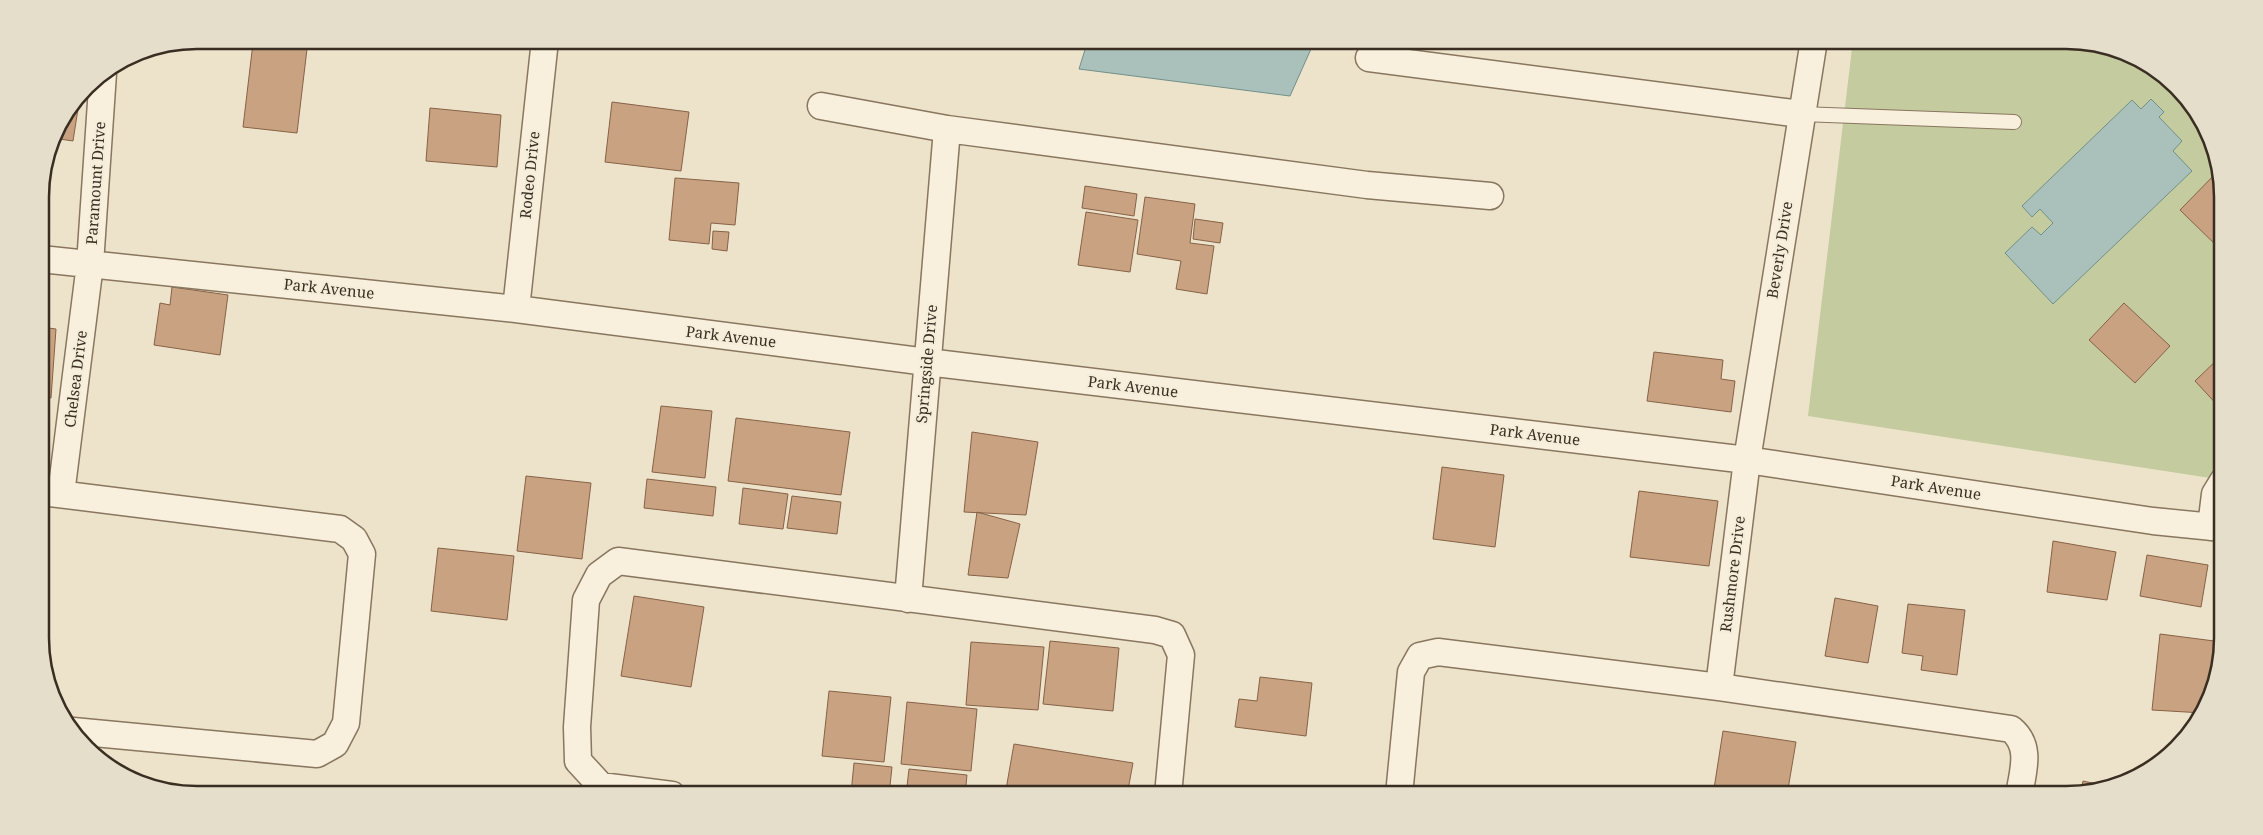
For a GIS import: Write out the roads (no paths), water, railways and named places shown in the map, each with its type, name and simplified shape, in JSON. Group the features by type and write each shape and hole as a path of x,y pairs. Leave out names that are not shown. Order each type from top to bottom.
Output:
{"street":[{"name":"Rodeo Drive","path":"516,309 544,49"},
{"name":"Beverly Drive","path":"1747,460 1812,49"},
{"path":"1369,58 1801,114"},
{"name":"Paramount Drive","path":"90,264 102,82"},
{"path":"821,106 947,129 1367,185 1490,196"},
{"name":"Springside Drive","path":"908,599 947,129"},
{"name":"Park Avenue","path":"49,260 516,309 927,362 1747,460 2154,521 2214,528"},
{"name":"Chelsea Drive","path":"52,493 90,264"},
{"name":"Rushmore Drive","path":"1719,687 1747,460"},
{"path":"52,493 340,529 354,539 362,554 346,723 335,744 317,754 82,732"},
{"path":"601,786 578,761 576,727 586,600 599,575 618,561 1155,630 1172,636 1180,655 1169,786"},
{"path":"1400,786 1411,672 1420,656 1438,652 1719,687 2011,729 2019,736 2026,753 2020,786"}],"lane":[{"path":"1801,114 2014,122"}],"water":[{"path":"1085,49 1311,49 1290,96 1079,69"},
{"path":"2151,99 2164,112 2159,117 2182,141 2173,151 2192,171 2053,304 2005,253 2032,227 2041,235 2053,223 2040,209 2032,217 2022,206 2132,100 2141,109"}]}
